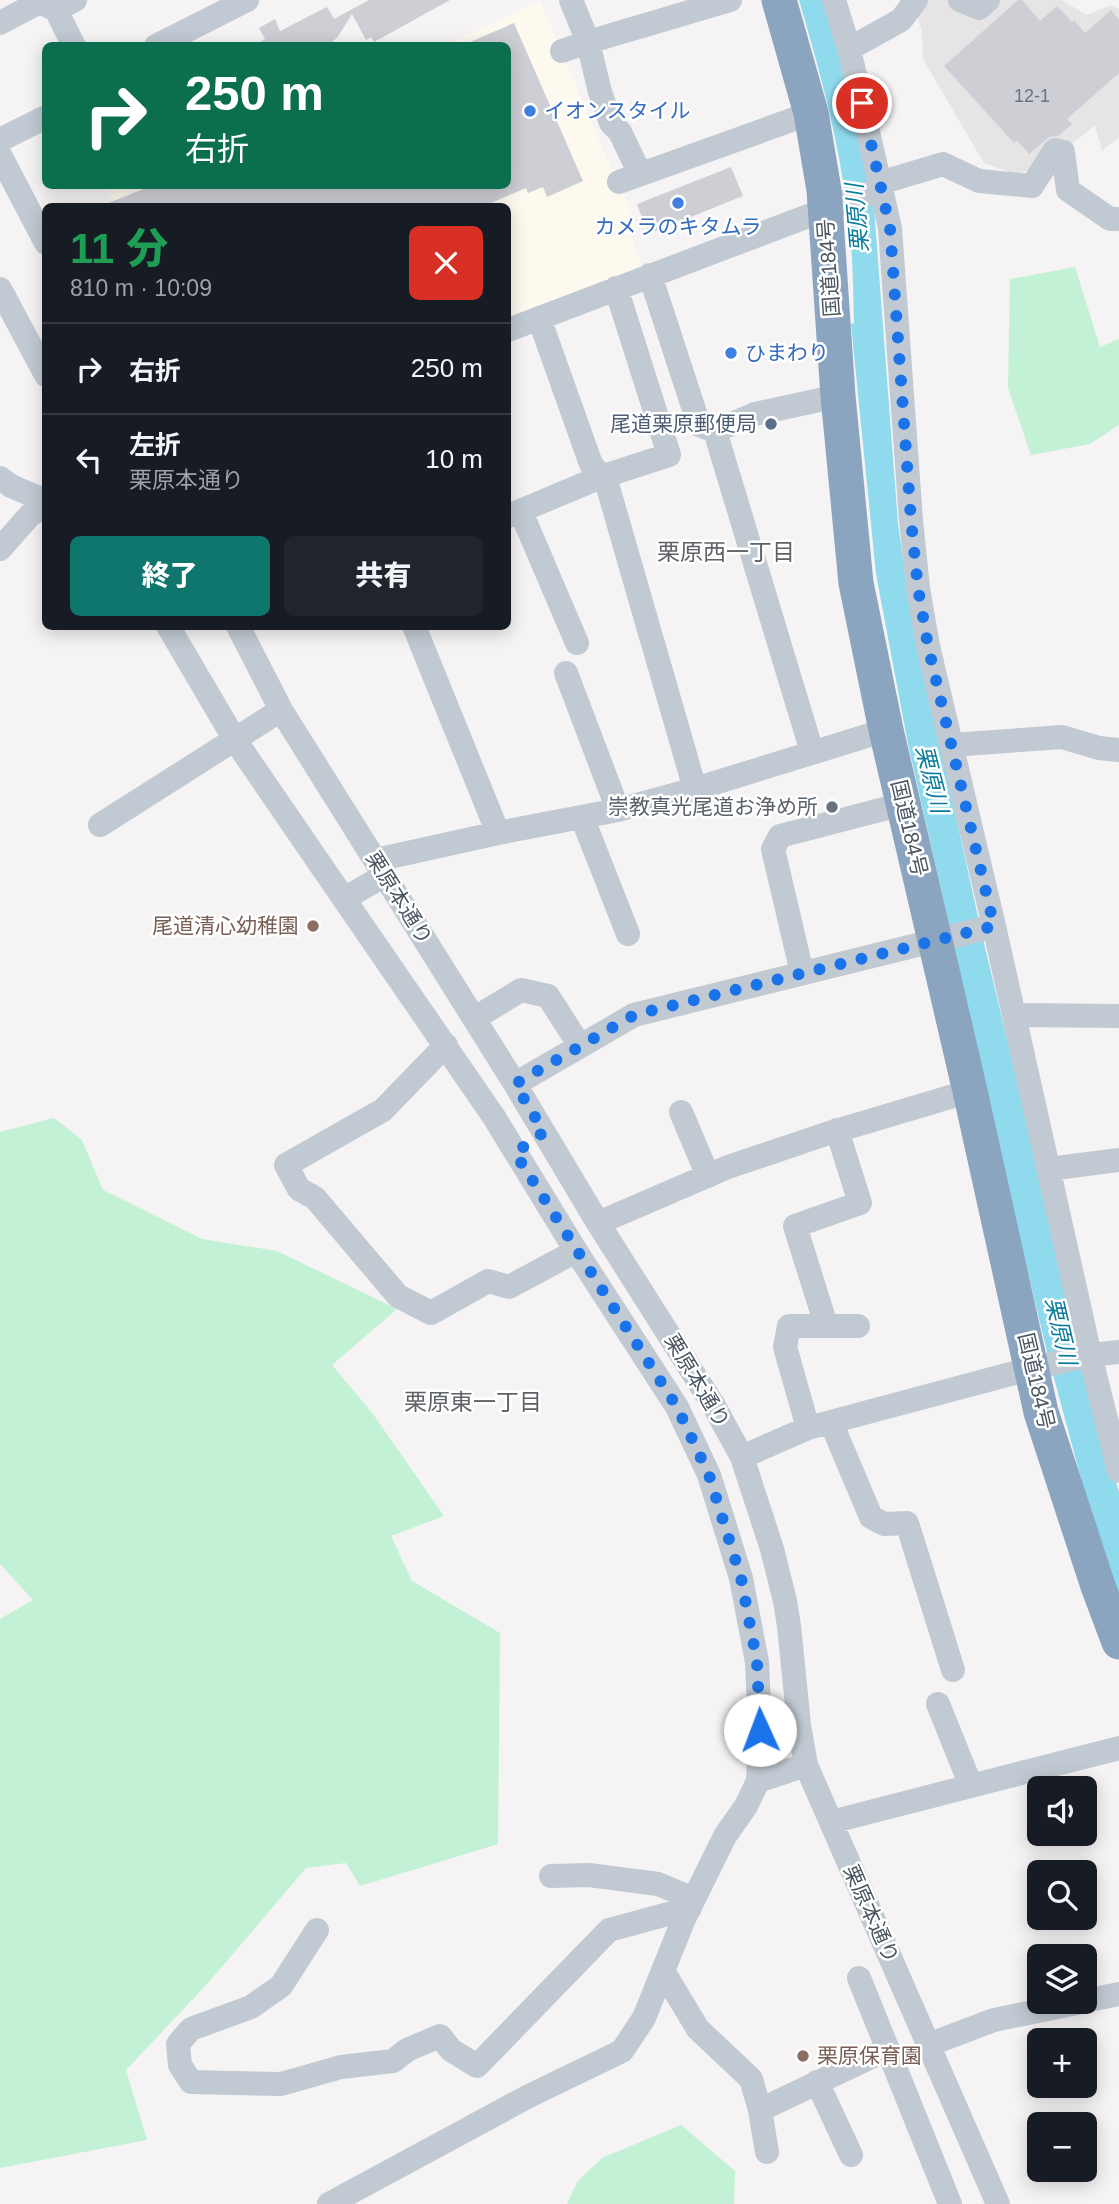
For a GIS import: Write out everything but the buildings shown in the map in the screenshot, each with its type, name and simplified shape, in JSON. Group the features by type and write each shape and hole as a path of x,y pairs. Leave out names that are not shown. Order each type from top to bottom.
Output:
{"highway":[{"name":"国道184号","path":"779,0 833,206 838,396 856,583 886,730 903,804 943,938 970,1091 1041,1366 1041,1412 1119,1642"}],"street":[{"path":"164,42 247,0"},
{"path":"571,0 573,47 600,92 611,123 620,132 630,178 810,113"},
{"path":"573,47 730,0"},
{"path":"834,0 849,49 890,228 906,458 918,588 928,646 988,927 1014,1015 1049,1169 1085,1356 1119,1471"},
{"path":"849,49 901,20 916,0"},
{"path":"960,0 979,8 988,0"},
{"path":"0,23 40,2 65,5 73,42"},
{"path":"0,140 42,119"},
{"path":"511,329 943,164 979,181 1032,186 1055,150 1063,152 1068,190 1110,219 1119,219"},
{"path":"0,155 42,235"},
{"path":"650,275 699,425 715,431 755,414 838,396"},
{"path":"577,643 514,514 601,477 669,455 616,288"},
{"path":"0,289 42,367"},
{"path":"539,318 591,464 607,484 695,789"},
{"path":"715,431 811,752"},
{"path":"0,478 42,500"},
{"path":"0,549 42,505"},
{"path":"170,630 235,740 446,1045 677,1407 709,1475 741,1578 757,1662 760,1730 758,1781 746,1806 725,1836 692,1903 644,2018 622,2051 529,2096 329,2204"},
{"name":"栗原本通り","path":"240,630 281,710 475,1018 598,1223 714,1406 742,1457 772,1549 785,1601 806,1765 998,2204"},
{"path":"416,630 498,833"},
{"path":"566,673 618,810"},
{"path":"100,825 281,710"},
{"path":"344,899 380,868 498,833 618,810 695,789 886,730"},
{"path":"951,746 1062,737 1099,748 1119,750"},
{"path":"802,973 773,849 780,836 903,804"},
{"path":"582,817 628,934"},
{"path":"515,1084 634,1015 988,927"},
{"path":"475,1018 521,990 548,996 580,1046"},
{"path":"1014,1015 1119,1016"},
{"path":"446,1045 383,1110 286,1165 299,1189 315,1198 398,1296 431,1313 488,1281 509,1287 576,1251"},
{"path":"598,1223 728,1167 836,1130 970,1091"},
{"path":"681,1112 708,1176"},
{"path":"826,1325 795,1226 860,1203 836,1130"},
{"path":"515,1153 544,1132"},
{"path":"1049,1169 1119,1160"},
{"path":"858,1326 789,1326 785,1347 820,1425 871,1517 884,1524 907,1523 953,1670"},
{"path":"742,1457 820,1425 1041,1366 1119,1352"},
{"path":"938,1704 971,1786"},
{"path":"831,1822 1119,1748"},
{"path":"758,1781 806,1765"},
{"path":"551,1875 589,1875 658,1884 692,1903"},
{"path":"317,1930 281,1986 251,2007 191,2029 178,2044 180,2065 191,2082 281,2084 341,2067 393,2061 407,2050 440,2036 451,2050 477,2066 609,1930 692,1903"},
{"path":"663,1970 698,2029 751,2079 760,2110 767,2152"},
{"path":"859,1978 950,2204"},
{"path":"1097,1999 1119,1994"},
{"path":"928,2045 994,2020 1027,2013"},
{"path":"760,2110 888,2049"},
{"path":"817,2082 851,2155"}],"shaded area":[{"path":"923,0 1062,0 1086,15 1112,5 1119,9 1119,137 1102,151 1095,125 1034,170 1014,174 984,163 923,59 922,32 917,13"},
{"path":"540,1 612,170 615,170 637,228 629,231 642,266 511,318 511,203 114,203 108,191 511,189 511,42 452,42"}],"green space":[{"path":"1075,267 1100,347 1119,339 1119,425 1090,444 1031,455 1008,388 1010,279"},
{"path":"54,1118 82,1140 103,1190 202,1239 277,1251 397,1309 332,1365 373,1414 444,1516 391,1536 412,1581 500,1633 498,1844 360,1886 346,1863 306,1868 208,1983 126,2070 147,2140 0,2168 0,1619 33,1600 0,1564 0,1132"},
{"path":"681,2125 735,2171 734,2204 567,2204 577,2182 602,2158"}],"water":[{"name":"栗原川","path":"799,0 827,0 874,208 898,524 910,607 982,935 1106,1451 1119,1492 1119,1596 1085,1493 1048,1356 968,1023 950,929 908,744 876,574 851,324 854,323 850,228 828,107"}],"place":[{"name":"イオンスタイル","path":"530,111"},
{"name":"カメラのキタムラ","path":"678,203"},
{"name":"ひまわり","path":"731,353"},
{"name":"尾道栗原郵便局","path":"771,424"},
{"name":"崇教真光尾道お浄め所","path":"832,807"},
{"name":"尾道清心幼稚園","path":"313,926"},
{"name":"栗原保育園","path":"803,2056"}],"district":[{"name":"栗原西一丁目","path":"726,552"},
{"name":"栗原東一丁目","path":"473,1402"}],"route":[{"path":"760,1730 757,1662 741,1578 709,1475 677,1407 515,1153 544,1132 515,1084 634,1015 994,926 928,646 918,588 909,500 890,228 862,103"}]}
